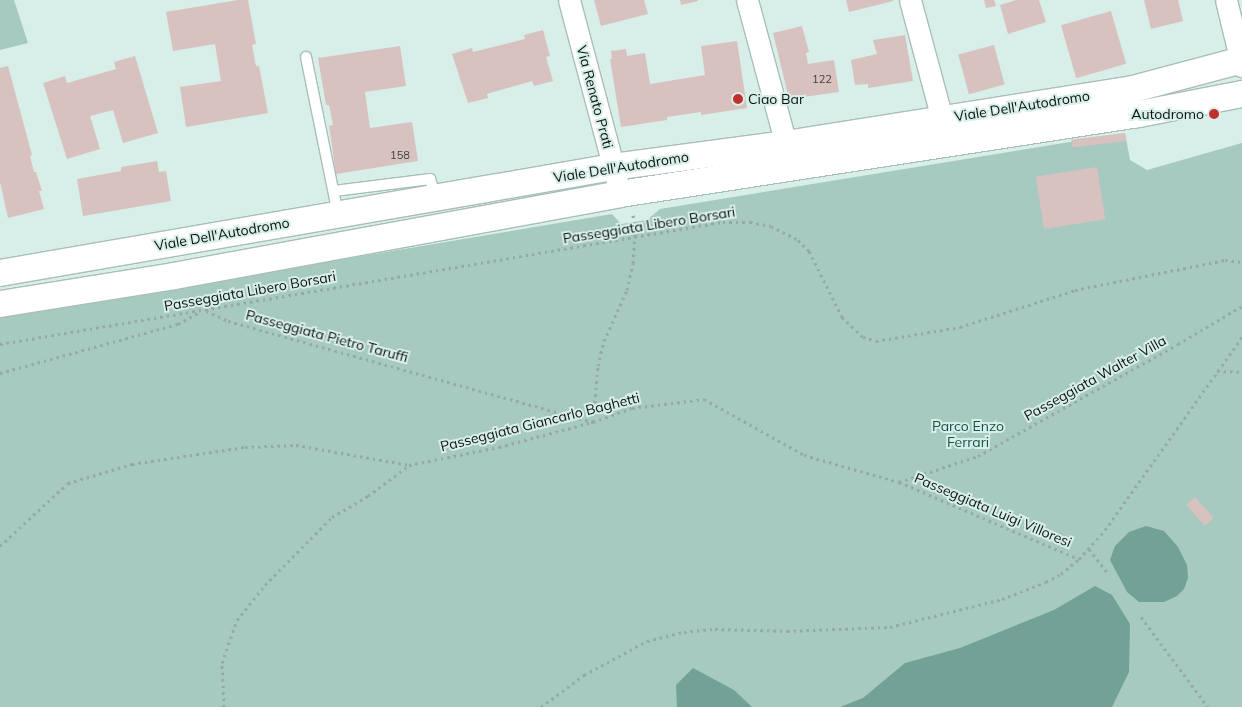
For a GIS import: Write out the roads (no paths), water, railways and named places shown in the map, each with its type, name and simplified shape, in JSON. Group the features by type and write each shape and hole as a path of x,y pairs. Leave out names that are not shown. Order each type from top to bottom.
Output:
{"street":[{"name":"Via Renato Prati","path":"569,0 613,167 626,194"},
{"path":"747,0 789,155"},
{"path":"910,0 942,119"},
{"path":"1226,0 1242,62"},
{"name":"Viale Dell'Autodromo","path":"0,273 336,202 436,198 613,167 789,155 1136,102 1242,62"},
{"name":"Viale Dell'Autodromo","path":"0,304 174,276 626,194 942,119 1242,94"}],"lane":[{"path":"306,57 336,202"}],"place":[{"name":"Ciao Bar","path":"738,99"},
{"name":"Autodromo","path":"1214,114"}],"park label":[{"name":"Parco Enzo Ferrari","path":"968,434"}]}
